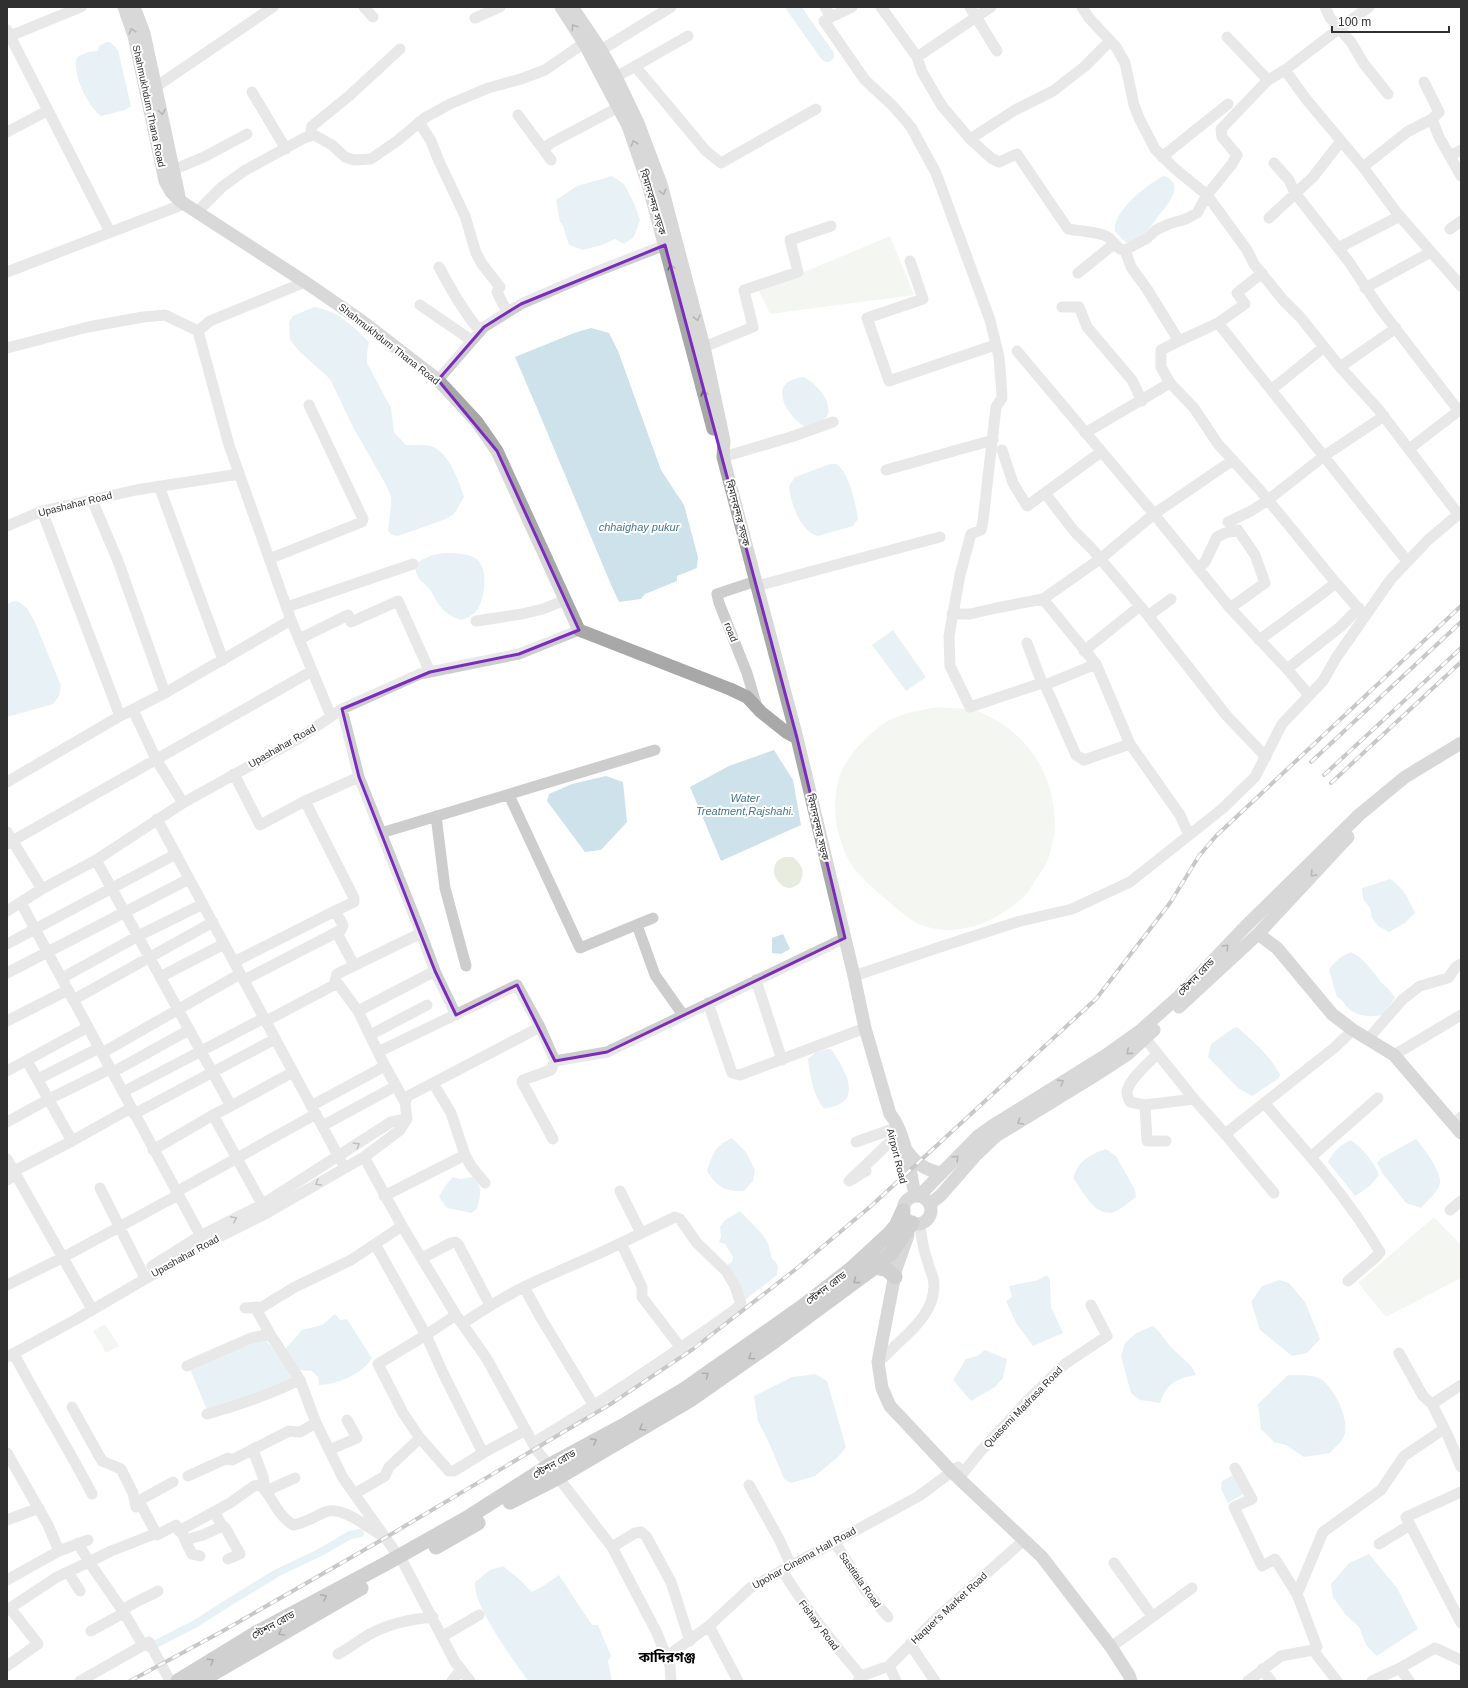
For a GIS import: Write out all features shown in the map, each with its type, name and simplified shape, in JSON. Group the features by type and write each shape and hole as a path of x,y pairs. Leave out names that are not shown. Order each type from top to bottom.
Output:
{"highway":[{"name":"স্টেশন রোড","path":"200,1681 401,1560 467,1518 690,1400 776,1340 875,1267 891,1253 913,1212"},
{"name":"স্টেশন রোড","path":"554,1471 626,1424 685,1389 802,1307 870,1252 896,1226 913,1212"},
{"path":"875,1267 886,1269 895,1277"},
{"name":"স্টেশন রোড","path":"178,1681 258,1632 401,1560"}],"main road":[{"name":"Shahmukhdum Thana Road","path":"124,7 136,43 165,181 171,192 182,203 305,282 359,319 438,380 477,422 497,451 579,630"},
{"name":"Shahmukhdum Thana Road","path":"134,7 144,33 157,86 173,170 182,203"},
{"name":"বিমানবন্দর সড়ক","path":"560,7 584,43 619,107 628,126 647,180 717,443 723,457 797,738 865,1028 890,1114"},
{"name":"বিমানবন্দর সড়ক","path":"572,7 601,50 616,77 638,123 661,184 704,347 724,441 723,457"},
{"path":"579,630 747,697 757,708 786,732 797,738"},
{"name":"স্টেশন রোড","path":"913,1212 942,1174 978,1136 1106,1055 1141,1030 1178,997 1244,928 1359,815 1405,777 1461,743"},
{"name":"স্টেশন রোড","path":"930,1204 941,1195 976,1155 996,1136 1128,1054 1258,934 1357,828 1417,779 1461,752"},
{"path":"1258,934 1277,948 1332,1014 1353,1030 1394,1055 1458,1124"},
{"name":"Airport Road","path":"890,1114 888,1122 895,1132 913,1212"},
{"path":"895,1132 906,1150 916,1162 930,1171 942,1174"},
{"path":"882,1360 900,1295 913,1212 906,1150"},
{"path":"913,1212 925,1222 931,1214 928,1200 913,1212 899,1258 895,1277 882,1360 882,1388 890,1406 1042,1557 1112,1646 1131,1681"},
{"path":"958,1473 1044,1554 1132,1673 1136,1681"}],"street":[{"path":"82,7 8,33 110,232"},
{"path":"157,86 272,7"},
{"path":"364,7 373,17"},
{"path":"475,18 500,7"},
{"path":"601,50 671,7"},
{"path":"825,7 830,17"},
{"path":"852,7 824,21 865,80 893,106 911,127 936,173 987,313 999,357 1002,398 996,407 981,530 971,534 960,575 952,614 949,636 950,666 970,708 1043,684 1096,664"},
{"path":"881,7 917,57 922,72 942,106 970,140 991,158 999,162 1017,154 1068,229 1088,233 1100,233 1108,237 1120,249 1125,250 1146,239 1156,230 1198,213 1207,195 1232,164 1237,155 1222,137 1221,129 1268,80 1286,70 1369,7"},
{"path":"917,57 973,12 991,7"},
{"path":"854,976 940,946 1017,922 1072,908 1130,882 1240,793 1255,777 1282,724 1323,681 1362,612 1428,540 1460,513 1384,416 1340,367 1301,318 1282,300 1207,195 1162,158 1155,149 1139,118 1131,95 1125,63 1116,47 1089,18 1082,7"},
{"path":"1325,7 1330,18 1351,42 1364,64 1388,94"},
{"path":"973,12 997,51"},
{"path":"616,77 688,36"},
{"path":"1227,37 1268,80"},
{"path":"970,140 1015,110 1053,91 1084,66 1110,41"},
{"path":"197,212 228,183 244,172 304,138 314,135 332,145 345,157 354,160 370,159 397,141 419,122 468,96 545,70 584,43"},
{"path":"310,136 312,126 349,96 400,49"},
{"path":"635,66 706,151 721,163 816,109"},
{"path":"1286,70 1306,99 1363,167 1400,216 1461,286"},
{"path":"1363,167 1407,132 1432,119 1439,112 1424,82"},
{"path":"252,92 286,149"},
{"path":"1162,158 1228,104"},
{"path":"543,149 551,143 619,107"},
{"path":"7,132 47,111"},
{"path":"518,114 551,160"},
{"path":"1432,119 1439,137 1460,173"},
{"path":"419,122 431,141 465,216 476,253 482,264 500,287 497,292 507,312"},
{"path":"173,170 204,157 247,134"},
{"path":"1269,218 1313,178 1341,141"},
{"path":"1450,156 1461,150"},
{"path":"1274,163 1290,180 1295,193 1349,262 1365,288 1412,349 1430,376 1460,410 1409,449"},
{"path":"7,272 182,203"},
{"path":"1338,248 1400,216"},
{"path":"1450,229 1461,221"},
{"path":"704,347 753,327 744,290 798,272 790,240 830,226"},
{"path":"1078,273 1114,244"},
{"path":"438,380 471,340 484,327 507,312 521,304 588,275 665,245"},
{"path":"1125,250 1131,267 1147,289 1179,341"},
{"path":"1365,288 1431,252"},
{"path":"910,261 923,299 867,318 889,381 995,345"},
{"path":"439,267 464,311 480,331"},
{"path":"1262,273 1237,293 1245,304 1218,323 1161,350 1161,367 1170,383 1194,408 1218,444 1268,500 1336,583 1362,612"},
{"path":"198,331 210,321 305,282"},
{"path":"420,305 471,340"},
{"path":"1062,307 1079,307 1087,326 1132,380 1142,401"},
{"path":"7,348 88,327 142,317 165,315 198,331 229,445 239,474 291,620 331,716"},
{"path":"1218,323 1408,561"},
{"path":"1340,367 1396,328"},
{"path":"1271,390 1324,347"},
{"path":"1017,351 1085,434 1154,514 1230,608 1309,696"},
{"path":"1085,434 1170,383"},
{"path":"269,559 362,522 363,519 309,405"},
{"path":"1228,522 1251,511 1268,500 1324,456 1384,416"},
{"path":"723,457 794,436 833,422"},
{"path":"886,470 993,440"},
{"path":"1002,450 1012,483 1027,506 1101,452"},
{"path":"952,614 970,614 1001,606 1043,599 1100,559 1154,514 1233,460"},
{"name":"Upashahar Road","path":"8,522 42,512 136,490 239,474"},
{"path":"159,486 223,660"},
{"path":"1045,493 1074,531 1140,606 1226,715 1266,757"},
{"path":"92,500 118,561 165,693"},
{"path":"42,512 120,716"},
{"path":"1198,569 1205,562 1217,537 1225,533 1238,530 1255,555 1265,583 1230,608"},
{"path":"756,584 940,537"},
{"path":"287,607 412,564"},
{"path":"1259,640 1336,583"},
{"name":"road","path":"756,584 717,594 719,603 747,673 757,708"},
{"path":"1043,599 1096,664 1130,744 1180,815 1189,835"},
{"path":"1148,616 1171,599"},
{"path":"476,621 522,614 543,609 565,600"},
{"path":"299,638 348,615 351,622 398,601 430,672"},
{"path":"1084,651 1140,606"},
{"path":"1287,670 1340,627 1362,612"},
{"path":"7,782 120,716 165,693 291,620"},
{"name":"Upashahar Road","path":"7,911 42,889 96,860 183,803 298,739 342,709 420,674 519,654 579,630"},
{"path":"1027,643 1043,684 1076,755 1084,760 1130,744"},
{"path":"42,889 9,839 156,759 312,671"},
{"path":"342,709 359,777 435,971 456,1015"},
{"path":"133,710 156,759 183,803"},
{"path":"381,833 655,750"},
{"path":"234,774 260,825 305,801 359,777"},
{"path":"510,794 580,948 653,918"},
{"path":"234,962 354,902 354,898 305,801"},
{"path":"436,816 445,888 466,966"},
{"path":"157,819 344,1167"},
{"path":"7,944 176,854"},
{"path":"96,860 230,1106"},
{"path":"7,973 189,879"},
{"path":"21,903 202,1240"},
{"path":"62,978 138,936 203,904"},
{"path":"38,1079 100,1050 242,977 337,932 343,928 343,925 336,911"},
{"path":"73,1000 213,922"},
{"path":"637,925 655,975 683,1015"},
{"path":"337,932 354,965"},
{"path":"123,1092 201,1051 334,985 337,974 421,933"},
{"path":"553,1139 522,1082 523,1080 551,1070 556,1062 607,1052 845,938"},
{"path":"160,977 224,944"},
{"path":"1368,1039 1403,999 1420,986 1448,978 1456,967 1461,964"},
{"path":"358,1011 435,971"},
{"path":"756,980 782,1060"},
{"path":"213,1115 265,1209 338,1156 391,1122 406,1119 405,1102 384,1066 358,1011 336,981"},
{"path":"378,1052 517,985 540,1027 556,1062"},
{"path":"7,1021 68,990"},
{"path":"708,1003 732,1073 740,1075 865,1028"},
{"path":"370,1035 427,1005"},
{"path":"1394,1055 1461,1015"},
{"path":"7,1071 88,1027"},
{"path":"405,1102 408,1096 540,1027"},
{"path":"7,1122 49,1099 112,1071 189,1030"},
{"path":"1225,1134 1334,1048 1353,1030"},
{"path":"1145,1038 1194,1099 1274,1193"},
{"path":"12,1176 72,1140 212,1072 275,1039"},
{"path":"1158,1054 1136,1076 1128,1087 1127,1094 1130,1102 1145,1105 1194,1099"},
{"path":"27,1061 72,1140"},
{"path":"7,1285 62,1258 177,1193 384,1066"},
{"path":"153,1150 213,1115 293,1072"},
{"path":"433,1083 451,1113 465,1155 471,1166 485,1183"},
{"path":"322,1126 396,1086"},
{"path":"1312,1156 1378,1098"},
{"path":"1264,1102 1312,1156 1349,1204 1380,1252 1348,1281"},
{"path":"1145,1105 1147,1141 1166,1141"},
{"name":"Upashahar Road","path":"9,1354 202,1240 265,1209 364,1156 400,1130 406,1119"},
{"path":"856,1142 895,1132"},
{"path":"866,1171 849,1181 895,1132"},
{"path":"384,1196 465,1155"},
{"path":"364,1156 384,1196 459,1319 487,1359 533,1443 612,1547 657,1632 670,1666 671,1681"},
{"path":"7,1159 12,1176 91,1306"},
{"path":"100,1188 144,1275"},
{"path":"620,1191 641,1233"},
{"path":"1450,1210 1461,1201"},
{"path":"882,1360 907,1336 922,1318 930,1307 934,1295 933,1278 922,1237 913,1212"},
{"path":"526,1430 483,1453 462,1467 454,1471 449,1471 420,1438 404,1413 378,1364 426,1335 490,1305 524,1287 589,1259 675,1217 680,1219 697,1243 726,1271 735,1286 741,1304 681,1348 594,1406 533,1443"},
{"path":"402,1226 351,1260 295,1287 262,1307 250,1308 270,1334 300,1380 316,1423 343,1478 401,1560 433,1617 453,1658 470,1681"},
{"path":"422,1258 451,1243 455,1242 458,1244 490,1305"},
{"path":"621,1243 642,1287 642,1297 681,1348"},
{"path":"375,1244 426,1335 443,1373 483,1453"},
{"path":"524,1287 594,1406"},
{"name":"Quasemi Madrasa Road","path":"958,1473 1065,1364 1107,1336 1091,1305"},
{"path":"187,1366 251,1338 270,1334"},
{"path":"1398,1353 1423,1396 1432,1404 1461,1467"},
{"path":"9,1354 75,1461 92,1494"},
{"path":"207,1414 247,1402 300,1380"},
{"path":"1432,1404 1461,1385"},
{"path":"72,1407 102,1461 121,1469 133,1493 136,1507 140,1503 140,1500 173,1482"},
{"path":"329,1450 357,1438 347,1420"},
{"path":"188,1476 228,1458 232,1460 289,1431 300,1432 316,1423"},
{"path":"1297,1594 1323,1532 1381,1490 1404,1456 1444,1429"},
{"path":"354,1494 385,1476 389,1467 420,1438"},
{"path":"253,1450 263,1477 265,1490"},
{"path":"7,1452 39,1508 59,1551"},
{"path":"1235,1468 1252,1499 1234,1507 1262,1566 1275,1559 1297,1594 1317,1647 1314,1650"},
{"name":"Upohar Cinema Hall Road","path":"666,1656 690,1641 709,1626 750,1588 919,1496 958,1473"},
{"path":"265,1490 295,1478"},
{"path":"183,1535 214,1512 254,1486 260,1485 265,1490 275,1508 293,1525 303,1523 327,1511 341,1511 385,1538"},
{"name":"Fishary Road","path":"749,1485 779,1539 787,1568 801,1601 860,1679"},
{"path":"1461,1492 1406,1517 1461,1623"},
{"path":"140,1503 156,1533"},
{"path":"7,1520 39,1508"},
{"path":"214,1512 222,1526 226,1529 240,1554 228,1559"},
{"path":"7,1666 38,1644 9,1609 57,1577 111,1551 156,1533 157,1535 176,1525 183,1535 192,1554 200,1556"},
{"path":"1379,1544 1410,1525"},
{"path":"183,1535 203,1535 222,1526"},
{"path":"612,1547 635,1533 641,1532 646,1536 671,1582 690,1641"},
{"name":"Haquer's Market Road","path":"889,1666 940,1615 1024,1540"},
{"name":"Sastitala Road","path":"834,1541 865,1590 888,1617"},
{"path":"7,1580 59,1551 83,1542 89,1562 123,1611 143,1646"},
{"path":"1114,1563 1152,1616"},
{"path":"68,1572 80,1591"},
{"path":"1112,1646 1192,1588"},
{"path":"91,1631 158,1592"},
{"path":"443,1636 480,1615"},
{"path":"338,1654 352,1647 372,1633 396,1624 433,1617"},
{"path":"709,1626 738,1681"},
{"path":"80,1681 150,1642 170,1681"},
{"path":"910,1644 935,1681"},
{"path":"1372,1681 1389,1678 1400,1668 1434,1648 1461,1660"},
{"path":"1248,1681 1280,1656 1314,1650"},
{"path":"1314,1650 1337,1681"},
{"path":"860,1679 889,1666 896,1681"},
{"path":"1400,1668 1409,1681"},
{"path":"452,1681 461,1669"},
{"path":"1262,1669 1271,1681"}],"highlighted area":[{"path":"665,245 797,738 845,938 607,1052 555,1061 517,985 456,1015 435,971 359,777 342,709 430,672 519,654 579,630 497,451 438,380 484,327 521,304"}],"shaded area":[{"path":"890,236 914,295 770,314 759,291"},
{"path":"939,707 965,709 970,707 998,721 1013,732 1037,759 1051,792 1054,810 1052,846 1046,864 1025,896 1004,912 986,922 951,930 942,930 914,922 865,881 847,858 839,837 835,814 836,792 841,773 851,755 865,739 888,721 900,715"},
{"path":"784,857 793,857 803,872 799,884 791,888 782,886 777,880 774,872 776,864"},
{"path":"1434,1217 1461,1245 1461,1278 1386,1317 1358,1283"},
{"path":"105,1324 119,1346 106,1353 93,1331"}],"water":[{"path":"106,42 110,42 118,50 131,106 125,110 101,116 96,112 86,98 76,72 76,64 77,57 88,52 98,51 99,46"},
{"path":"612,176 624,184 634,203 640,220 634,237 624,244 615,239 602,245 583,250 569,245 563,226 560,222 556,200 577,186"},
{"path":"1164,176 1173,182 1173,196 1153,224 1140,237 1128,243 1124,241 1115,231 1119,215 1132,199 1141,191"},
{"path":"314,307 337,315 369,342 367,363 391,408 394,432 406,445 428,445 437,449 443,454 452,468 464,497 454,514 446,519 398,536 392,535 388,531 391,497 386,485 353,427 330,379 299,351 290,340 289,322 293,316"},
{"name":"chhaighay pukur","path":"591,328 609,333 618,351 661,470 684,505 698,557 697,568 677,576 677,581 645,594 641,599 619,602 515,357 574,333"},
{"path":"803,377 817,387 825,397 829,409 825,419 808,428 798,422 788,410 782,391 788,382"},
{"path":"830,464 836,464 845,474 856,505 858,519 853,526 818,536 812,534 802,523 794,508 789,486 795,477"},
{"path":"444,553 472,556 479,562 484,574 483,595 479,607 476,612 462,620 450,615 444,610 438,604 428,587 417,576 415,566 421,560"},
{"path":"14,601 19,602 27,608 35,622 61,686 59,696 53,704 7,717 7,604"},
{"path":"893,630 926,677 906,691 872,645"},
{"name":"Water Treatment,Rajshahi.","path":"774,750 793,780 801,825 721,861 690,787 729,766"},
{"path":"606,776 623,782 627,822 601,850 585,852 547,801 549,794 572,784"},
{"path":"1390,879 1395,882 1408,898 1415,913 1405,923 1389,932 1378,926 1372,918 1370,908 1363,899 1362,888"},
{"path":"783,934 790,949 781,954 772,953 772,938"},
{"path":"1351,952 1367,965 1395,998 1383,1015 1370,1016 1356,1014 1337,997 1329,970 1338,959"},
{"path":"1237,1027 1266,1055 1280,1075 1278,1079 1252,1096 1238,1088 1208,1057 1211,1044"},
{"path":"831,1049 846,1074 849,1088 848,1095 841,1104 824,1109 815,1092 811,1079 808,1059 816,1052"},
{"path":"732,1138 746,1152 755,1170 753,1181 744,1191 732,1191 718,1185 707,1171 715,1151 721,1144"},
{"path":"1416,1139 1435,1166 1440,1178 1439,1186 1421,1208 1406,1203 1383,1174 1377,1163 1381,1158"},
{"path":"1351,1140 1368,1156 1379,1175 1370,1186 1355,1196 1328,1162 1338,1149"},
{"path":"1106,1149 1116,1156 1135,1190 1136,1197 1117,1211 1107,1213 1101,1211 1090,1202 1073,1178 1078,1167 1085,1159"},
{"path":"453,1177 460,1179 473,1177 479,1185 480,1196 477,1209 471,1213 447,1208 439,1197 445,1186"},
{"path":"740,1211 763,1235 768,1243 772,1259 776,1262 778,1268 777,1275 745,1300 726,1266 732,1262 733,1257 725,1244 719,1242 721,1237 720,1227 725,1220"},
{"path":"1047,1275 1050,1280 1051,1307 1063,1333 1033,1346 1016,1323 1006,1301 1012,1297 1009,1286 1038,1280"},
{"path":"1279,1280 1289,1283 1305,1302 1320,1339 1307,1353 1292,1356 1260,1330 1251,1302 1262,1286"},
{"path":"335,1314 340,1320 347,1319 372,1358 363,1369 349,1377 333,1383 319,1385 318,1377 312,1371 298,1370 285,1349 302,1330 322,1325"},
{"path":"1153,1326 1172,1348 1190,1365 1196,1375 1178,1380 1169,1386 1160,1403 1140,1400 1131,1393 1121,1356 1125,1343 1136,1333"},
{"path":"256,1339 266,1340 294,1376 265,1391 207,1410 190,1369"},
{"path":"985,1350 1007,1359 1003,1378 995,1387 971,1401 953,1380 966,1359 977,1356"},
{"path":"815,1374 827,1381 846,1447 838,1457 815,1476 791,1483 784,1479 758,1421 754,1396 792,1377"},
{"path":"1288,1375 1308,1375 1319,1378 1335,1395 1343,1412 1346,1429 1342,1440 1330,1453 1304,1457 1286,1445 1274,1442 1261,1429 1258,1404"},
{"path":"1237,1473 1247,1492 1228,1503 1221,1489 1222,1481"},
{"path":"1369,1554 1397,1588 1418,1629 1377,1656 1366,1645 1359,1627 1345,1614 1333,1597 1331,1584 1349,1563"},
{"path":"503,1566 532,1592 559,1575 592,1625 598,1625 611,1656 608,1661 612,1681 528,1681 495,1633 480,1605 476,1593 475,1582 490,1570"}],"waterway":[{"path":"793,7 827,55"},
{"path":"148,1648 195,1624 277,1573 319,1553 350,1535 360,1533"}],"railway":[{"path":"130,1681 221,1632 378,1542 609,1405 693,1349 796,1269 871,1206 1096,999 1170,903 1199,856 1216,836 1461,606"},
{"path":"1311,762 1461,622"},
{"path":"1324,775 1461,648"},
{"path":"1331,783 1461,662"}],"district":[{"name":"কাদিরগঞ্জ","path":"667,1657"}]}
